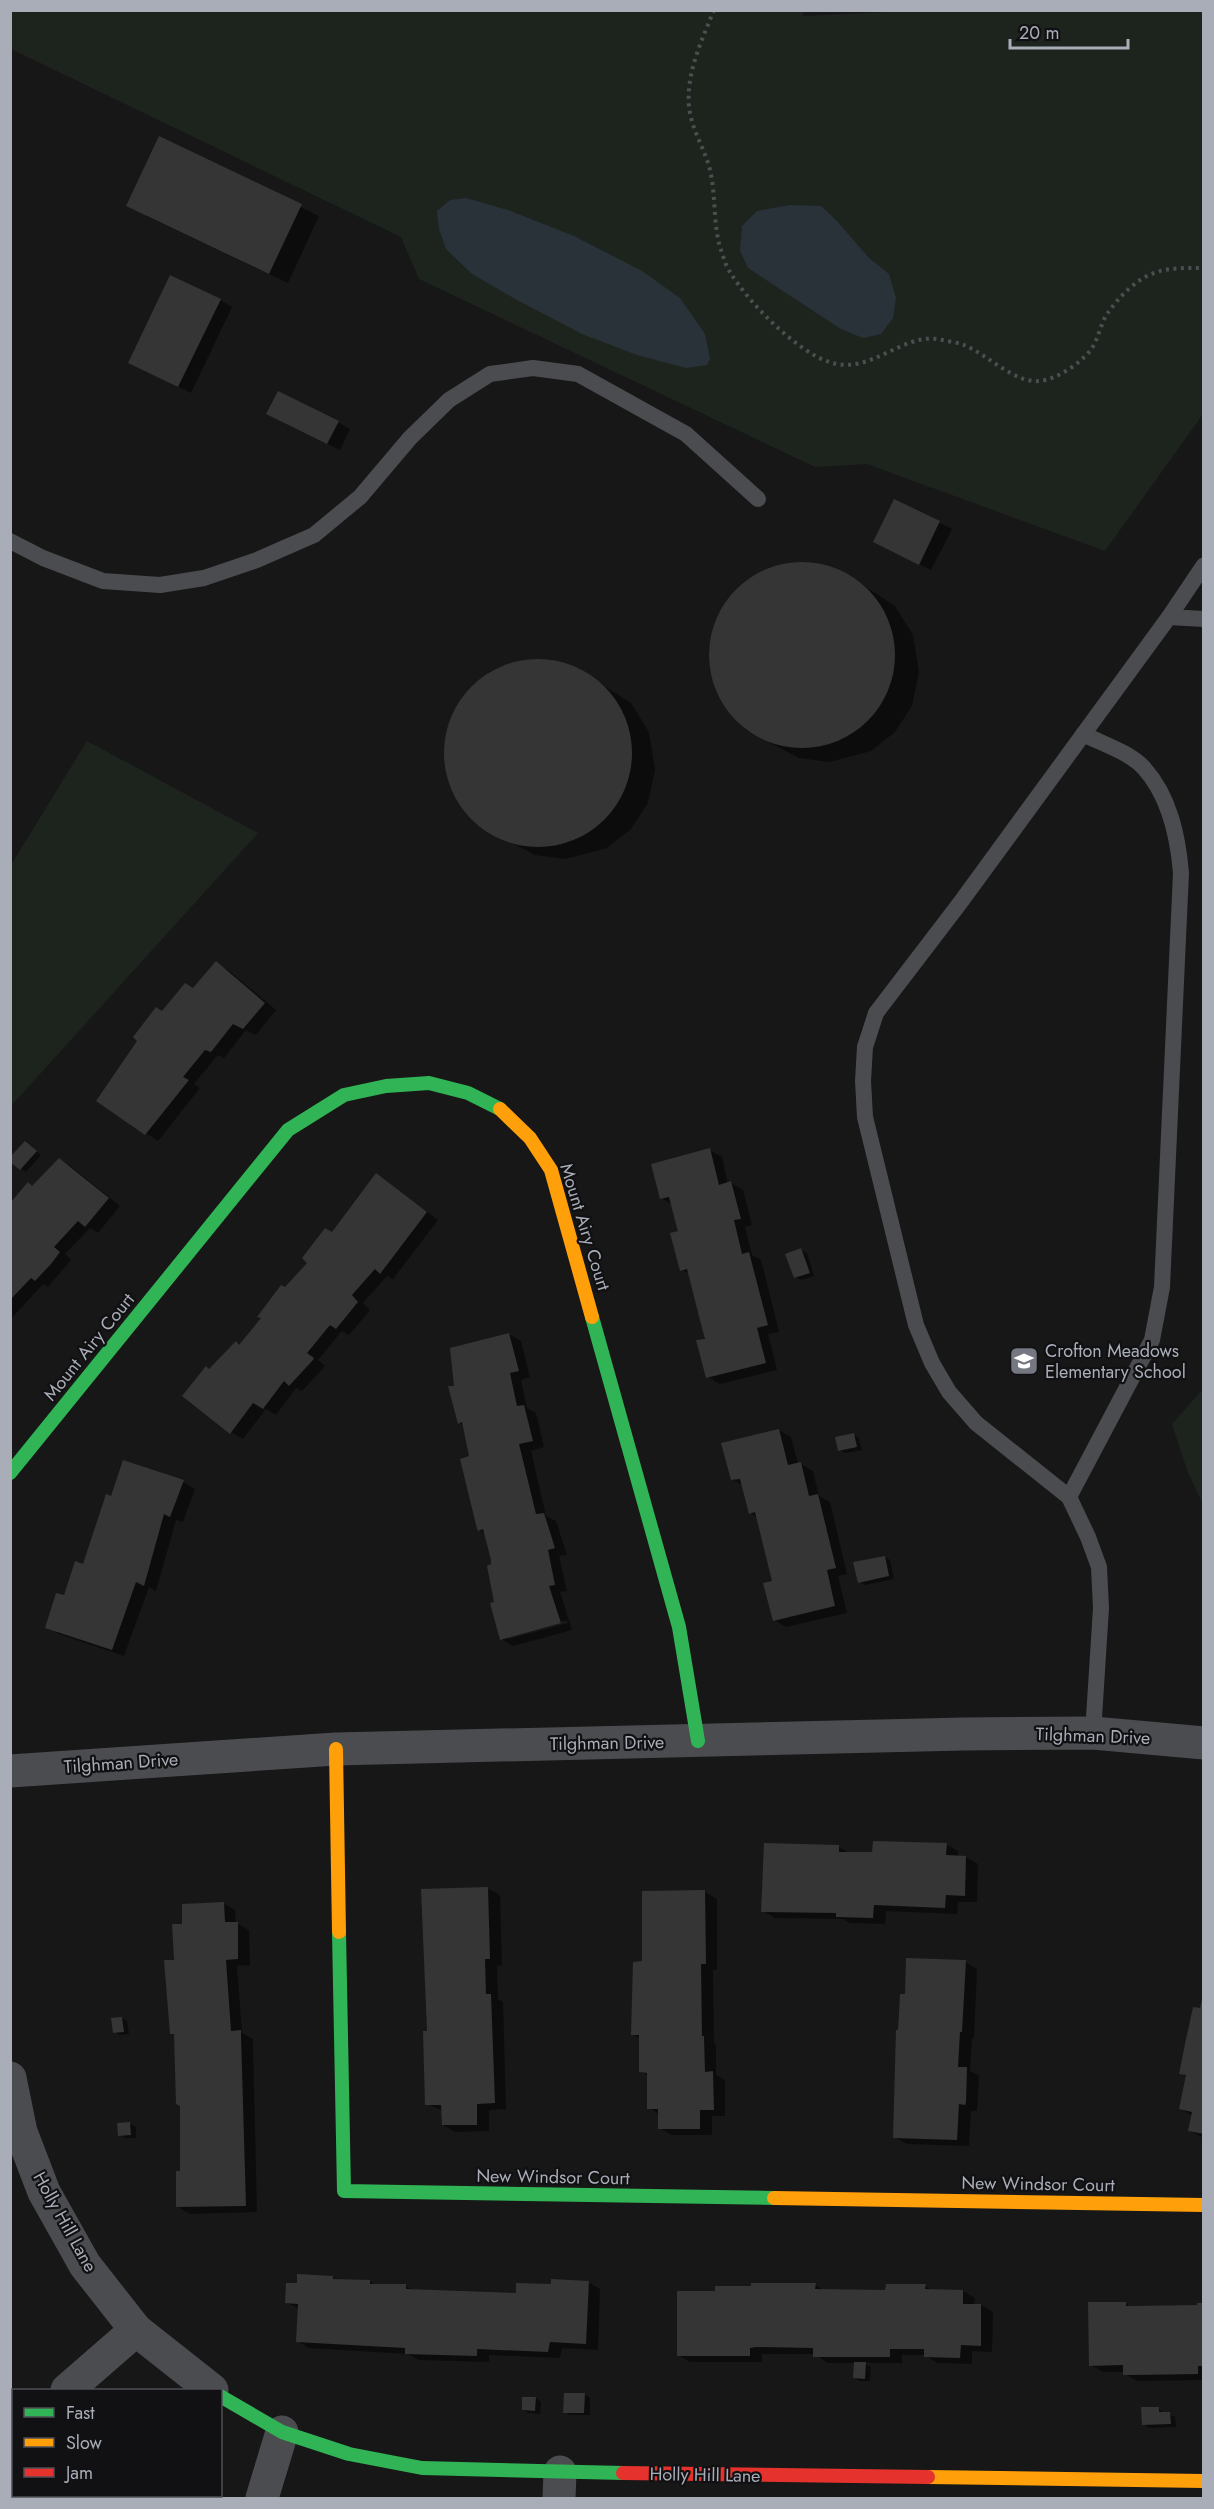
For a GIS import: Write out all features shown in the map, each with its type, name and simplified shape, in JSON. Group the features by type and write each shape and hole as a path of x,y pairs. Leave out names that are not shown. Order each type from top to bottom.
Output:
{"street":[{"name":"Mount Airy Court","path":"10,1473 288,1130 344,1095 386,1086 429,1083 468,1094 502,1110 530,1138 551,1170 679,1627 698,1742"},
{"name":"Tilghman Drive","path":"10,1771 336,1749 964,1734 1093,1733 1203,1743"},
{"name":"New Windsor Court","path":"336,1749 344,2191 1203,2205"},
{"name":"Holly Hill Lane","path":"10,2078 21,2132 44,2192 85,2265 136,2330 210,2389"},
{"path":"69,2389 136,2330"},
{"name":"Holly Hill Lane","path":"222,2397 282,2432 350,2454 422,2468 560,2486 944,2488 1203,2481"},
{"path":"262,2499 282,2432"}],"lane":[{"path":"10,541 44,558 103,581 160,585 215,575 257,560 314,535 360,497 410,438 449,400 490,374 533,368 578,374 686,434 758,499"},
{"path":"1093,1733 1101,1608 1099,1567 1069,1497 976,1423 949,1392 932,1363 916,1324 868,1129 863,1081 865,1047 876,1013 960,903 1169,617 1203,565"},
{"path":"1169,617 1203,618"},
{"path":"1069,1497 1152,1340 1162,1287 1181,873 1179,844 1173,822 1159,790 1144,768 1127,755 1083,734"}],"path":[{"path":"714,10 691,76 689,106 695,133 709,167 715,193 719,244 729,271 747,296 780,329 830,363 851,364 877,359 903,345 934,339 963,344 1020,378 1040,381 1064,373 1090,351 1107,314 1127,290 1153,273 1178,268 1203,268"}],"shaded area":[{"path":"803,10 803,16 930,10 1203,11 1203,414 1105,551 867,464 815,467 419,279 401,237 11,49 10,11"},
{"path":"466,198 508,210 574,236 642,271 680,298 705,334 710,359 707,365 686,368 637,355 582,334 472,274 446,249 439,229 437,211 450,200"},
{"path":"790,205 821,206 869,258 889,274 896,298 893,318 881,334 863,338 841,329 748,268 740,251 742,226 757,211"},
{"path":"87,741 258,833 11,1106 11,865"},
{"path":"1203,1389 1203,1505 1187,1470 1172,1424"}],"building":[{"path":"159,136 302,204 269,274 126,206"},
{"path":"170,275 221,299 178,387 128,363"},
{"path":"278,391 339,421 327,444 266,414"},
{"path":"894,499 940,521 919,565 873,542"},
{"path":"811,562 838,569 854,577 868,589 880,603 888,619 894,637 894,673 888,691 880,707 868,721 854,733 838,741 820,747 793,748 766,741 750,733 724,707 710,673 709,646 716,619 724,603 750,577 784,563"},
{"path":"538,659 556,661 574,667 590,675 604,687 616,701 624,717 630,735 632,753 630,771 624,789 616,805 604,819 590,831 574,839 556,845 538,847 520,845 502,839 486,831 472,819 460,805 452,789 446,771 444,753 446,735 452,717 460,701 472,687 486,675 502,667 520,661"},
{"path":"216,961 265,1003 243,1029 233,1024 211,1052 205,1050 183,1077 189,1080 145,1135 96,1101 137,1041 133,1037 156,1007 162,1011 185,983 193,988"},
{"path":"25,1141 37,1151 20,1170 10,1162 10,1157"},
{"path":"710,1148 719,1185 731,1181 741,1219 734,1220 742,1254 749,1252 768,1325 757,1328 766,1363 706,1378 696,1340 705,1339 687,1269 680,1271 670,1233 678,1231 669,1197 660,1199 651,1164"},
{"path":"59,1158 109,1198 85,1227 78,1221 54,1247 60,1252 51,1264 35,1281 31,1278 10,1300 10,1203 28,1182 32,1186"},
{"path":"376,1173 427,1212 380,1274 375,1269 352,1295 358,1302 336,1329 330,1325 307,1353 314,1358 313,1360 289,1386 284,1381 263,1409 253,1403 230,1434 182,1396 206,1366 209,1369 236,1341 239,1345 261,1318 257,1317 281,1285 285,1287 307,1263 302,1258 325,1228 332,1232"},
{"path":"801,1248 810,1273 794,1278 785,1254"},
{"path":"509,1333 519,1371 510,1373 517,1406 524,1405 533,1441 519,1444 536,1514 544,1513 555,1548 548,1550 555,1585 549,1586 561,1623 500,1640 490,1603 494,1602 487,1566 491,1564 491,1560 483,1529 478,1531 477,1529 460,1459 469,1456 462,1422 458,1424 448,1386 454,1386 450,1348"},
{"path":"779,1429 788,1465 801,1462 809,1496 818,1494 836,1568 827,1570 835,1606 773,1621 763,1583 772,1581 755,1512 749,1514 740,1479 731,1480 721,1443"},
{"path":"854,1433 857,1447 838,1451 835,1437"},
{"path":"123,1460 184,1480 170,1517 164,1514 144,1586 136,1582 112,1650 45,1628 56,1593 64,1595 75,1561 83,1564 106,1494 111,1496"},
{"path":"885,1556 889,1576 858,1583 853,1562"},
{"path":"873,1841 947,1843 946,1855 966,1856 965,1896 946,1895 945,1908 874,1905 873,1918 836,1917 836,1913 761,1912 764,1843 839,1845 839,1852 872,1852"},
{"path":"488,1887 490,1959 485,1959 486,1994 491,1994 495,2103 477,2104 477,2125 442,2125 441,2105 425,2105 423,2031 427,2031 421,1889"},
{"path":"705,1890 706,1964 701,1964 702,2036 704,2036 705,2072 713,2071 714,2110 700,2110 700,2129 658,2129 658,2109 647,2109 647,2073 639,2072 639,2035 631,2035 633,1962 642,1961 642,1891"},
{"path":"224,1902 225,1922 238,1922 238,1959 226,1960 231,2031 241,2030 246,2206 176,2207 176,2171 180,2171 180,2106 176,2104 174,2034 170,2034 164,1960 174,1960 172,1924 182,1924 182,1904"},
{"path":"906,1958 966,1960 958,2067 967,2067 966,2102 965,2105 959,2104 957,2140 893,2138 896,2030 898,2030 900,1994 905,1994"},
{"path":"1202,1999 1204,1999 1204,2134 1188,2131 1192,2112 1179,2109 1186,2075 1179,2074 1185,2044 1193,2007 1200,2008"},
{"path":"122,2017 124,2032 113,2033 111,2018"},
{"path":"130,2122 131,2135 118,2136 117,2123"},
{"path":"297,2274 333,2276 333,2279 370,2280 370,2284 406,2284 406,2289 516,2293 516,2283 551,2284 551,2279 589,2281 586,2344 550,2342 548,2352 477,2349 477,2356 405,2354 405,2348 296,2342 298,2304 285,2303 286,2283 297,2283"},
{"path":"751,2283 816,2283 815,2289 885,2290 886,2284 926,2284 925,2289 963,2290 963,2304 981,2304 981,2346 961,2345 960,2358 924,2357 924,2349 890,2349 890,2357 813,2357 813,2348 756,2347 750,2348 750,2356 677,2356 677,2291 715,2291 715,2286 751,2286"},
{"path":"1088,2302 1126,2302 1126,2306 1204,2303 1204,2366 1198,2366 1198,2374 1123,2375 1123,2365 1089,2366"},
{"path":"854,2362 866,2362 865,2379 853,2378"},
{"path":"564,2393 585,2393 584,2413 563,2413"},
{"path":"522,2397 536,2397 535,2411 522,2410"},
{"path":"1141,2407 1159,2407 1159,2412 1170,2412 1171,2424 1142,2425"},
{"path":"32,2497 114,2497 114,2498"}],"traffic: fast":[{"path":"10,1473 288,1130 344,1095 386,1086 429,1083 468,1093 500,1109"},
{"path":"592,1317 679,1627 698,1741"},
{"path":"339,1932 344,2191 774,2198"},
{"path":"222,2397 282,2432 349,2454 422,2468 623,2473"}],"traffic: slow":[{"path":"500,1109 530,1138 551,1170 592,1317"},
{"path":"336,1749 339,1932"},
{"path":"774,2198 1204,2205"},
{"path":"928,2477 1204,2481"}],"traffic: jam":[{"path":"623,2473 928,2477"}],"place":[{"name":"Crofton Meadows Elementary School","path":"1024,1361"}]}
